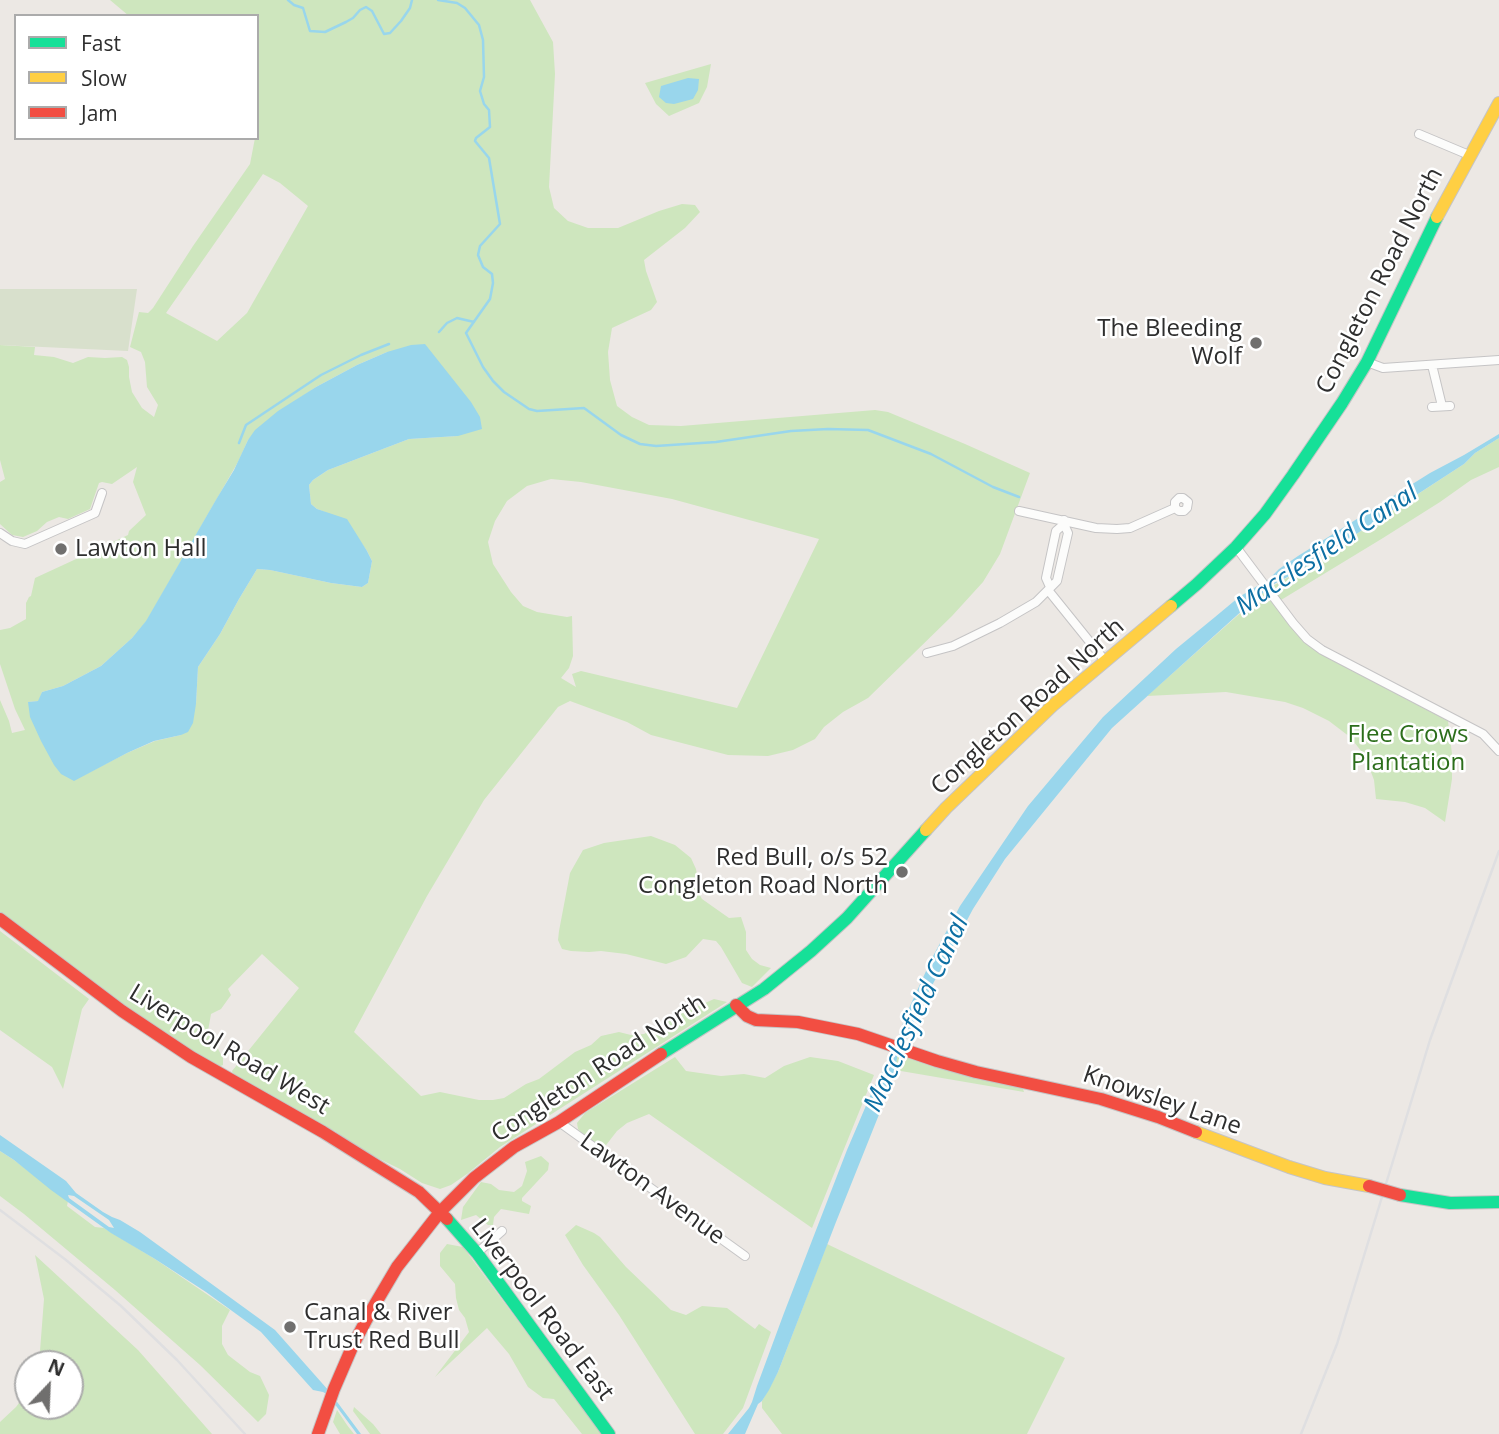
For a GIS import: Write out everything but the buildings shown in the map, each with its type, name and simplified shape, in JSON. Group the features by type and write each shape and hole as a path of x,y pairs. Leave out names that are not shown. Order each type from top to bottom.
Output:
{"main road":[{"name":"Congleton Road North","path":"318,1434 354,1345 397,1267 440,1212 474,1178 514,1147 559,1122 764,989 811,951 847,918 946,808 1052,706 1197,584 1236,547 1265,514 1293,475 1367,362 1447,195 1499,103"},
{"name":"Liverpool Road West","path":"0,919 122,1011 191,1057 323,1132 419,1192 440,1212"},
{"name":"Knowsley Lane","path":"736,1005 747,1016 756,1020 798,1022 858,1034 976,1072 1101,1099 1325,1178 1450,1203 1499,1202"},
{"name":"Liverpool Road East","path":"440,1212 477,1253 608,1434"}],"street":[{"path":"1419,134 1469,155"},
{"path":"1367,362 1383,368 1499,360"},
{"path":"1432,365 1441,406"},
{"path":"0,533 12,541 25,544 95,513 102,493"},
{"path":"1019,510 1096,528 1130,528 1175,508"},
{"path":"927,653 953,646 1036,602 1057,581 1068,533 1064,522"},
{"path":"1236,547 1307,639 1322,650 1483,734 1499,751"},
{"path":"1049,589 1106,662"},
{"name":"Lawton Avenue","path":"559,1122 745,1256"},
{"path":"477,1253 502,1231"}],"green space":[{"path":"110,0 530,0 553,42 555,74 549,187 554,208 568,221 588,228 618,228 682,204 695,205 700,212 685,228 644,260 657,302 651,310 612,328 608,352 610,380 617,406 649,425 681,426 875,410 888,412 1030,473 1000,554 983,582 868,698 843,712 824,727 815,739 793,750 768,756 728,755 651,735 627,722 570,701 558,707 484,800 427,896 354,1032 421,1096 440,1092 493,1100 504,1098 539,1079 601,1036 619,1032 644,1034 714,999 727,1002 500,1147 451,1185 440,1189 422,1183 361,1150 335,1131 235,1078 232,1071 299,988 262,954 228,989 231,995 221,1009 211,1014 208,1031 223,1058 223,1065 218,1067 133,1013 0,913 0,700 12,733 25,730 0,664 0,630 26,619 26,603 31,596 35,578 128,535 146,515 133,482 137,467 112,484 99,483 90,509 68,519 59,517 23,537 12,535 0,524 0,482 5,479 0,460 0,345 35,347 34,355 73,363 88,357 122,357 127,360 129,367 132,392 142,408 154,417 158,405 147,387 145,362 141,352 130,347 139,312 148,313 153,308 250,164 255,140 259,140 259,14 127,14","holes":["263,174 280,183 308,206 247,313 217,341 166,313","387,352 458,436 409,439 328,470 309,485 311,504 357,537 367,551 372,561 368,583 362,587 257,569 198,667 196,704 181,735 155,741 74,780 28,702 39,701 42,692 63,686 101,666 146,622 248,440 316,387","551,479 672,499 819,539 737,708 581,671 572,674 576,687 561,678 569,668 573,656 572,616 537,612 523,606 493,564 488,542 495,521 507,501 527,486"]},
{"path":"711,64 707,87 699,103 669,116 656,104 645,83"},
{"path":"0,289 137,289 128,351 0,345"},
{"path":"1499,438 1499,467 1471,480 1281,600 1271,587 1464,464 1475,453"},
{"name":"Flee Crows Plantation","path":"1264,592 1289,624 1321,654 1448,721 1452,779 1445,822 1425,808 1405,802 1376,799 1374,780 1368,764 1350,737 1329,721 1303,708 1285,702 1226,692 1147,696"},
{"path":"651,836 675,845 691,858 696,869 697,890 702,899 729,918 741,917 746,932 746,950 760,965 771,968 752,987 742,983 716,941 703,939 686,957 666,964 626,954 562,949 558,940 570,873 583,850 604,843"},
{"path":"0,931 89,999 82,1009 63,1089 52,1067 0,1030"},
{"path":"898,1052 1022,1086 1024,1092 895,1070"},
{"path":"675,1057 686,1071 721,1076 744,1074 765,1078 784,1066 810,1057 838,1061 874,1075 812,1228 649,1114 627,1123 603,1149 578,1129 577,1123 585,1113"},
{"path":"0,1151 68,1201 67,1206 95,1227 104,1228 155,1259 230,1310 222,1326 222,1344 228,1355 250,1372 260,1376 269,1395 266,1414 258,1422 200,1365 115,1290 0,1196"},
{"path":"541,1156 549,1163 548,1170 522,1198 522,1201 531,1206 529,1214 501,1209 494,1217 493,1225 488,1225 476,1215 461,1220 463,1207 481,1182 491,1184 499,1190 514,1192 522,1186 527,1171 525,1162"},
{"path":"576,1225 600,1237 626,1267 671,1310 686,1315 702,1306 727,1308 755,1329 759,1324 771,1332 743,1408 723,1434 695,1434 565,1235"},
{"path":"447,1244 463,1247 602,1434 582,1434 554,1399 543,1398 528,1387 509,1354 487,1328 435,1377 469,1332 465,1318 459,1310 455,1284 440,1266 440,1253"},
{"path":"827,1244 1065,1358 1027,1434 782,1434 762,1408 762,1401 778,1372"},
{"path":"35,1255 138,1350 212,1434 0,1434 0,1422 14,1409 14,1420 84,1420 84,1350 40,1350 44,1299"},
{"path":"354,1407 381,1434 370,1434 353,1411"},
{"path":"337,1410 354,1434 340,1434 333,1422"}],"water":[{"path":"688,78 699,79 698,90 693,99 674,104 666,103 659,97 661,86"},
{"path":"425,344 471,402 480,417 482,429 458,436 409,439 328,470 309,485 311,504 317,509 347,519 367,551 372,561 368,583 362,587 257,569 198,667 196,704 193,723 188,732 154,741 74,781 61,774 30,717 28,702 38,701 42,692 63,686 101,666 132,638 146,621 255,430 278,411 357,365 387,352"},
{"name":"Macclesfield Canal","path":"1499,434 1499,438 1475,453 1464,464 1301,570 1274,584 1245,608 1112,728 1005,859 973,909 907,1038 901,1043 894,1077 778,1372 758,1404 745,1434 728,1434 752,1402 847,1150 874,1087 894,1051 905,1017 932,958 960,906 1028,806 1103,717 1176,649 1239,597 1269,579 1298,556 1430,473"},
{"path":"0,1135 66,1181 76,1193 103,1212 140,1232 275,1330 329,1391 361,1434 357,1434 328,1395 313,1390 261,1332 206,1292 111,1233 0,1151","holes":["68,1195 74,1196 109,1220 114,1228 109,1227"]}],"waterway":[{"path":"288,0 303,8 310,31 325,32 353,18 366,7 372,11 384,34 390,33 401,21 412,0"},
{"path":"438,0 457,3 465,8 479,25 483,40 484,77 480,91 489,110 490,127 475,141 489,158 500,224 480,246 478,255 483,267 492,274 490,299 466,333 483,367 504,392 529,409 537,411 584,408 621,435 640,444 656,446 716,442 791,431 868,430 931,454 993,487 1019,497"},
{"path":"439,332 447,323 457,318 474,322"},
{"path":"239,443 246,425 321,375 389,344"}],"railway":[{"path":"1301,1434 1337,1344 1430,1040 1499,851"},
{"path":"0,1210 121,1306 177,1360 245,1434"}],"traffic: fast":[{"path":"1171,606 1236,547 1265,514 1293,475 1367,362 1437,217"},
{"path":"661,1054 764,989 811,951 847,918 926,830"},
{"path":"1400,1195 1450,1203 1499,1202"},
{"path":"447,1219 477,1253 609,1434"}],"traffic: slow":[{"path":"1437,217 1499,103"},
{"path":"926,830 1052,706 1171,606"},
{"path":"1196,1132 1289,1167 1325,1178 1369,1186"}],"traffic: jam":[{"path":"0,919 122,1011 191,1057 323,1132 419,1192 447,1219"},
{"path":"736,1005 747,1016 756,1020 798,1022 858,1034 976,1072 1101,1099 1196,1132"},
{"path":"318,1434 334,1389 371,1311 397,1267 440,1212 474,1178 514,1147 559,1122 661,1054"},
{"path":"1369,1186 1400,1195"}],"place":[{"name":"The Bleeding Wolf","path":"1256,343"},
{"name":"Lawton Hall","path":"61,549"},
{"name":"Red Bull, o/s 52 Congleton Road North","path":"902,872"},
{"name":"Canal & River Trust Red Bull","path":"290,1327"}]}
